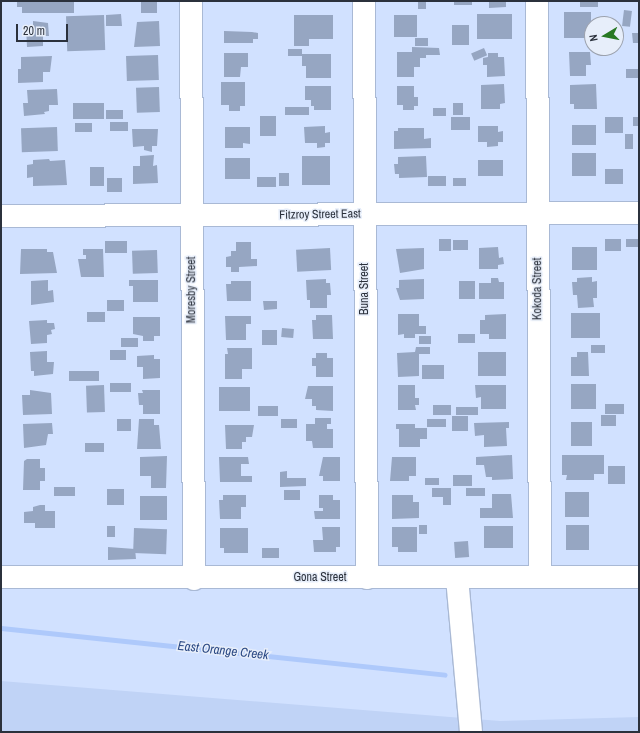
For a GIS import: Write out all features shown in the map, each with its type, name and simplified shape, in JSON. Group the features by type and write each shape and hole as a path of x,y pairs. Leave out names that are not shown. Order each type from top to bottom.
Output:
{"street":[{"name":"Moresby Street","path":"190,1 194,579"},
{"name":"Buna Street","path":"364,1 367,578"},
{"name":"Kokoda Street","path":"537,1 540,577"},
{"name":"Fitzroy Street East","path":"1,216 639,213"},
{"name":"Gona Street","path":"1,577 194,579 639,577"},
{"path":"457,578 471,732"}],"shaded area":[{"path":"1,681 500,721 639,717 639,732 1,732"}],"building":[{"path":"17,1 74,1 74,13 22,13 22,7 17,7"},
{"path":"418,1 426,1 426,9 418,9"},
{"path":"454,1 472,1 472,5 454,5"},
{"path":"489,1 506,1 506,7 489,8"},
{"path":"580,1 598,1 598,7 580,7"},
{"path":"141,2 157,2 157,13 141,13"},
{"path":"624,10 632,11 630,27 624,26"},
{"path":"564,12 591,12 591,16 584,16 584,38 564,38"},
{"path":"121,14 122,26 106,26 106,15"},
{"path":"477,14 512,14 512,39 477,39"},
{"path":"104,15 105,50 67,51 66,16"},
{"path":"294,15 333,15 333,39 309,39 309,46 294,46"},
{"path":"394,15 417,15 417,37 394,37"},
{"path":"33,21 48,23 49,36 43,36 43,46 27,47 26,26 33,25"},
{"path":"159,21 160,46 134,47 137,22"},
{"path":"452,25 469,25 469,45 452,45"},
{"path":"224,31 258,33 258,39 253,39 253,43 224,43"},
{"path":"632,33 639,33 639,43 633,43"},
{"path":"415,38 428,38 428,46 415,46"},
{"path":"412,47 439,48 440,55 426,55 426,58 420,58 420,67 414,67 414,77 397,77 397,52 412,52"},
{"path":"484,48 487,55 474,61 471,53"},
{"path":"288,49 302,49 302,54 331,54 331,78 306,78 306,66 302,66 302,56 288,56"},
{"path":"569,52 584,52 584,56 590,56 591,65 586,65 586,76 570,76"},
{"path":"224,53 248,53 248,67 241,67 240,77 224,77"},
{"path":"488,53 498,53 498,57 504,57 505,76 487,77 487,65 483,65 483,58 488,57"},
{"path":"158,55 159,80 127,81 126,56"},
{"path":"52,56 50,72 43,72 43,82 18,83 18,69 21,69 21,57"},
{"path":"626,69 639,69 639,78 626,78"},
{"path":"221,82 245,82 245,106 240,106 240,111 229,111 229,105 221,105"},
{"path":"504,84 505,103 500,104 500,109 481,109 481,85"},
{"path":"596,84 597,109 574,109 574,104 570,104 570,85"},
{"path":"305,86 331,86 331,110 314,110 314,106 311,106 311,100 305,100"},
{"path":"397,86 414,86 414,97 418,97 418,106 414,106 414,110 403,110 403,105 397,105"},
{"path":"159,87 160,112 137,113 136,88"},
{"path":"57,89 58,105 49,105 49,111 44,112 45,114 24,116 23,103 28,103 27,90"},
{"path":"73,103 104,103 104,119 73,119"},
{"path":"453,103 463,103 463,115 453,115"},
{"path":"285,107 309,107 309,115 285,115"},
{"path":"433,108 446,108 446,116 433,116"},
{"path":"106,110 123,110 123,119 106,119"},
{"path":"260,116 276,116 276,136 260,136"},
{"path":"451,117 470,117 470,130 451,130"},
{"path":"605,117 623,117 623,133 605,133"},
{"path":"633,117 639,117 639,126 633,126"},
{"path":"110,122 128,122 128,131 110,131"},
{"path":"75,123 92,123 92,132 75,132"},
{"path":"572,125 596,125 596,145 572,145"},
{"path":"325,126 325,133 330,132 330,143 325,143 325,147 317,148 317,143 305,143 304,127"},
{"path":"478,126 498,126 498,132 503,131 503,142 498,142 498,146 487,147 487,142 478,142"},
{"path":"57,127 58,151 22,152 21,128"},
{"path":"225,127 250,127 250,144 243,143 243,148 225,148"},
{"path":"398,128 424,128 424,139 431,138 431,148 394,149 394,131 398,131"},
{"path":"132,129 158,129 157,146 152,146 152,152 144,150 144,146 133,147"},
{"path":"625,134 633,134 633,149 625,149"},
{"path":"572,153 596,153 596,176 572,176"},
{"path":"154,155 153,166 157,165 158,183 133,184 133,166 140,166 140,156"},
{"path":"302,156 330,156 330,185 302,185"},
{"path":"426,156 427,177 399,178 399,174 395,174 394,164 398,164 398,157"},
{"path":"225,158 250,158 250,179 225,179"},
{"path":"49,159 50,161 65,160 67,185 33,186 33,177 27,178 27,165 33,164 33,160"},
{"path":"478,160 503,160 503,176 478,176"},
{"path":"90,167 104,167 104,186 90,186"},
{"path":"605,169 623,169 623,184 605,184"},
{"path":"279,173 289,173 289,186 279,186"},
{"path":"428,176 446,176 446,186 428,186"},
{"path":"257,177 276,177 276,187 257,187"},
{"path":"107,178 122,178 122,192 107,192"},
{"path":"453,178 466,178 466,186 453,186"},
{"path":"439,239 451,239 451,251 439,251"},
{"path":"605,239 621,239 621,251 605,251"},
{"path":"626,239 639,239 639,247 626,247"},
{"path":"453,240 468,240 468,250 453,250"},
{"path":"105,241 127,241 127,253 105,253"},
{"path":"236,242 251,242 251,259 257,259 257,266 239,267 239,272 231,272 231,267 226,267 226,257 231,256 231,251 236,251"},
{"path":"498,247 499,258 503,257 504,264 498,265 498,269 479,269 479,248"},
{"path":"572,247 597,247 597,270 572,270"},
{"path":"330,248 331,270 297,272 296,250"},
{"path":"424,248 424,269 400,273 396,249"},
{"path":"21,249 47,249 47,252 53,252 57,273 20,274"},
{"path":"83,249 103,249 104,277 81,277 78,259 86,259 86,255 83,255"},
{"path":"157,250 158,273 133,274 132,251"},
{"path":"592,277 592,282 597,281 597,298 593,298 594,307 578,308 577,295 573,295 572,282 577,282 577,278"},
{"path":"491,278 498,278 499,282 504,282 504,299 479,299 479,283 491,283"},
{"path":"326,279 326,283 330,283 331,295 327,295 327,308 310,308 310,300 307,300 306,280"},
{"path":"424,279 424,299 400,300 396,288 399,288 399,280"},
{"path":"48,280 48,291 53,290 54,302 31,305 31,281"},
{"path":"129,280 158,280 158,302 133,302 133,286 129,286"},
{"path":"231,281 251,281 251,301 227,301 226,284 231,284"},
{"path":"459,281 475,281 475,299 459,299"},
{"path":"107,300 124,300 124,311 107,311"},
{"path":"263,301 277,301 277,309 264,310"},
{"path":"87,312 105,312 105,322 87,322"},
{"path":"571,313 600,313 600,338 571,338"},
{"path":"398,314 419,314 419,326 426,326 426,334 415,334 415,338 404,338 404,334 398,335"},
{"path":"506,314 506,339 489,339 489,334 480,334 480,320 485,320 485,315"},
{"path":"316,315 332,315 333,339 313,339 312,320 316,320"},
{"path":"225,316 251,316 251,324 246,324 246,340 226,340"},
{"path":"133,317 160,317 160,336 154,336 154,341 143,341 143,336 133,334"},
{"path":"47,320 47,323 54,323 55,329 51,330 52,334 47,335 47,343 31,344 29,321"},
{"path":"282,328 294,329 293,338 281,337"},
{"path":"262,330 277,330 277,345 262,345"},
{"path":"458,334 475,334 475,343 458,343"},
{"path":"419,336 431,336 431,344 419,344"},
{"path":"121,338 138,338 138,347 121,347"},
{"path":"591,345 605,345 605,353 591,353"},
{"path":"416,347 430,347 430,354 419,354 419,376 398,377 397,353 415,352"},
{"path":"227,348 252,348 252,369 242,369 242,379 225,379 225,354 228,354"},
{"path":"110,350 126,350 126,360 110,360"},
{"path":"47,351 47,362 54,362 53,374 34,376 34,371 31,371 30,352"},
{"path":"478,352 506,352 506,376 478,376"},
{"path":"577,352 588,352 589,376 571,376 571,357 577,357"},
{"path":"316,353 327,353 327,358 333,358 333,377 316,377 316,366 312,366 312,358 316,358"},
{"path":"154,355 154,359 160,359 160,378 143,379 143,367 137,367 137,356"},
{"path":"422,365 444,365 444,379 422,379"},
{"path":"69,371 99,371 99,381 69,381"},
{"path":"110,383 131,383 131,392 110,392"},
{"path":"571,384 596,384 596,409 571,409"},
{"path":"104,385 105,412 87,413 86,386"},
{"path":"398,385 415,385 415,398 419,398 419,405 415,405 416,410 398,410"},
{"path":"475,385 506,385 506,409 481,409 481,397 476,398"},
{"path":"308,386 333,386 333,411 316,410 316,406 312,406 312,399 305,399"},
{"path":"219,387 250,387 250,411 219,411"},
{"path":"30,390 51,393 52,414 23,415 22,395 30,395"},
{"path":"142,390 160,390 160,414 143,414 143,405 139,405 138,393 143,393"},
{"path":"605,404 624,404 624,414 605,414"},
{"path":"433,405 451,405 451,415 433,415"},
{"path":"258,406 278,406 278,416 258,416"},
{"path":"456,407 478,407 478,415 456,415"},
{"path":"601,415 616,415 616,426 601,426"},
{"path":"452,416 468,416 468,431 452,431"},
{"path":"315,418 331,418 331,424 327,424 327,429 333,429 333,448 313,448 312,441 306,441 306,424 315,424"},
{"path":"117,419 131,419 131,431 117,431"},
{"path":"139,419 154,419 154,425 159,425 161,449 137,449"},
{"path":"281,419 297,419 297,428 281,428"},
{"path":"427,419 446,419 446,427 427,427"},
{"path":"509,422 509,428 506,428 507,446 484,447 484,435 475,436 474,423"},
{"path":"571,422 592,422 592,446 571,446"},
{"path":"52,423 53,434 48,434 46,445 24,448 23,424"},
{"path":"396,424 415,424 415,428 427,428 427,439 420,439 420,447 399,447 399,429 396,429"},
{"path":"225,425 254,425 252,437 246,437 246,442 242,442 242,449 226,449"},
{"path":"85,443 104,443 104,452 85,452"},
{"path":"512,455 513,479 492,480 492,477 486,477 484,465 476,465 476,457"},
{"path":"562,455 604,455 604,474 594,474 594,480 566,480 567,475 562,475"},
{"path":"167,456 166,488 151,488 151,476 140,476 140,457"},
{"path":"219,457 248,457 249,464 241,464 241,476 252,476 252,482 220,482"},
{"path":"323,457 340,457 340,481 323,481 323,476 319,476"},
{"path":"392,457 416,457 416,476 409,476 409,481 390,481"},
{"path":"27,459 40,459 40,468 45,468 45,481 40,481 40,490 23,490 24,461"},
{"path":"608,466 625,466 625,484 608,484"},
{"path":"287,471 287,478 306,478 306,486 280,487 280,472"},
{"path":"453,475 472,475 472,486 453,486"},
{"path":"425,478 439,478 439,485 425,485"},
{"path":"54,487 75,487 75,496 54,496"},
{"path":"432,488 451,488 451,505 443,505 443,497 432,497"},
{"path":"466,488 485,488 485,496 466,496"},
{"path":"107,489 124,489 124,505 107,505"},
{"path":"284,490 300,490 300,500 284,500"},
{"path":"565,492 589,492 589,517 565,517"},
{"path":"492,494 511,494 513,518 480,518 480,508 492,508"},
{"path":"223,495 246,495 246,507 241,507 241,519 220,519 219,500 223,500"},
{"path":"319,495 333,495 333,500 340,500 340,519 315,519 314,511 323,511 323,508 319,508"},
{"path":"392,495 413,495 413,502 419,502 419,518 392,519"},
{"path":"140,496 167,496 167,520 140,520"},
{"path":"45,505 45,511 55,511 55,528 35,528 35,523 24,523 24,512 33,511 33,507"},
{"path":"419,525 427,525 427,534 419,534"},
{"path":"566,525 589,525 589,550 566,550"},
{"path":"107,526 115,526 115,537 107,537"},
{"path":"484,526 513,526 513,548 484,548"},
{"path":"322,527 340,527 340,547 336,547 336,552 314,552 313,540 323,540"},
{"path":"392,527 417,527 417,552 398,552 398,547 392,547"},
{"path":"134,528 167,529 166,554 133,553"},
{"path":"220,528 248,528 248,553 224,553 224,548 220,548"},
{"path":"468,541 469,557 455,558 454,542"},
{"path":"108,547 135,549 136,559 108,560"},
{"path":"262,548 279,548 279,558 262,558"}],"waterway":[{"name":"East Orange Creek","path":"1,628 445,675"}]}
